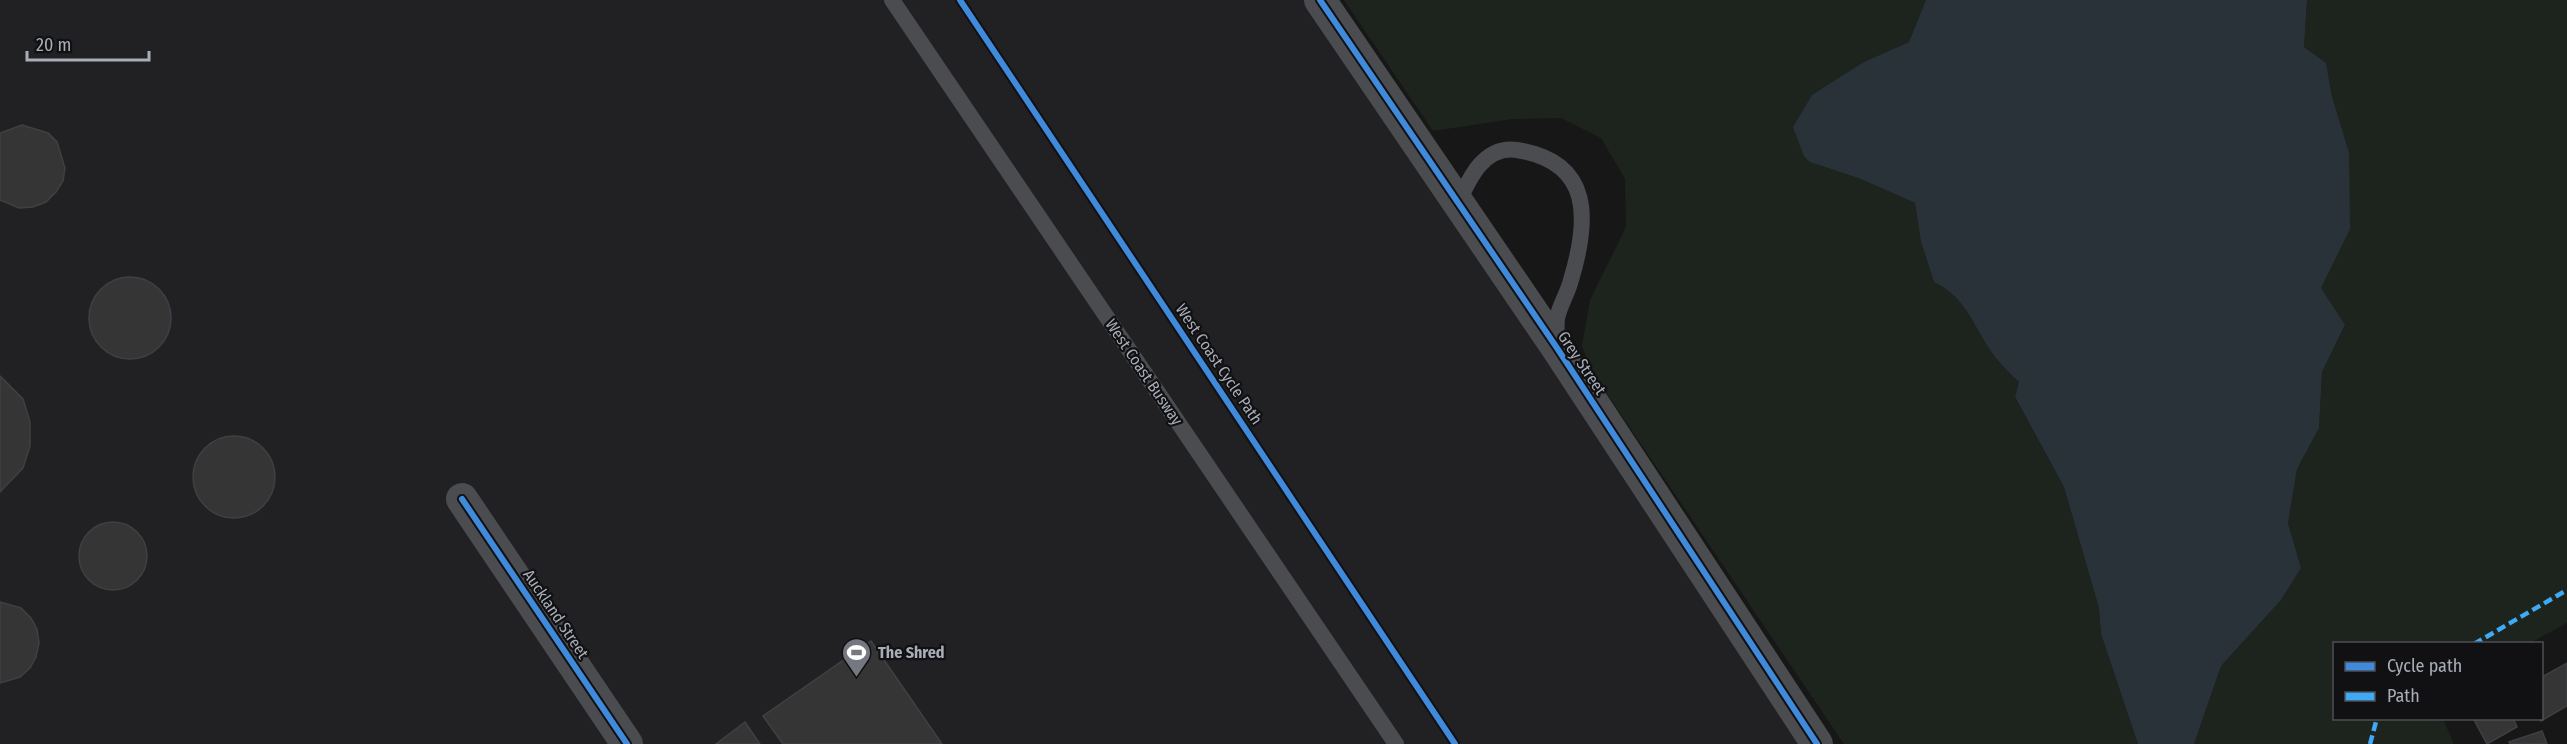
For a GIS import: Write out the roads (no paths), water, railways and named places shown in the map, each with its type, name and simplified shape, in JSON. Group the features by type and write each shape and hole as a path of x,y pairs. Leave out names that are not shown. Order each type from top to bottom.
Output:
{"street":[{"name":"Grey Street","path":"1320,0 1557,348 1818,744"},
{"name":"Auckland Street","path":"462,499 627,744"}],"lane":[{"name":"West Coast Busway","path":"892,0 1396,744"},
{"path":"1458,203 1471,176 1486,158 1506,148 1552,160 1571,178 1581,195 1579,253 1557,318 1557,348"}],"place":[{"name":"The Shred","path":"857,678"}]}
